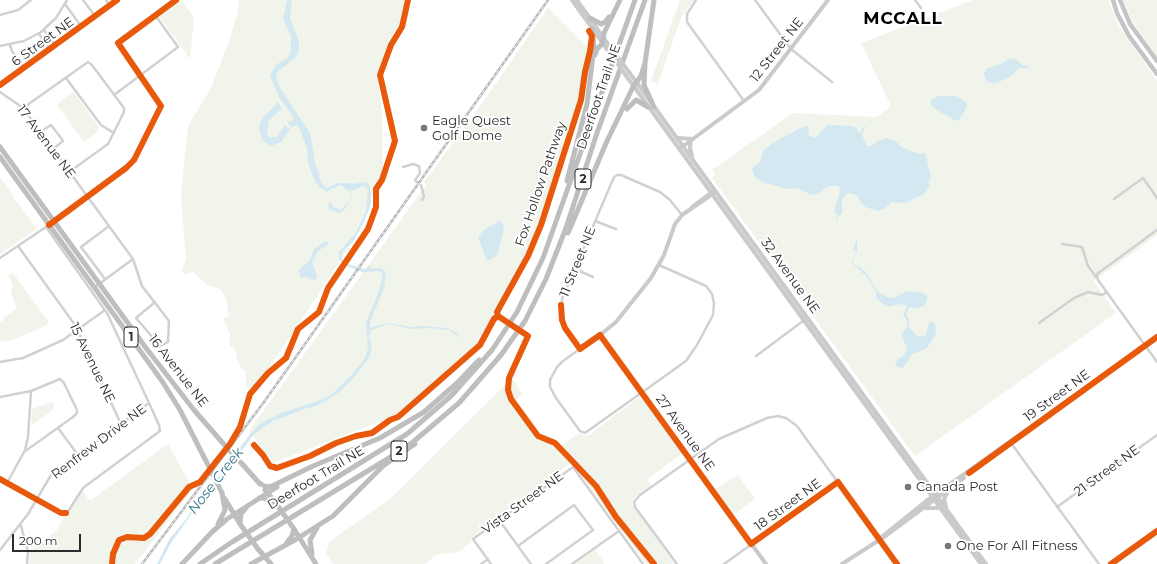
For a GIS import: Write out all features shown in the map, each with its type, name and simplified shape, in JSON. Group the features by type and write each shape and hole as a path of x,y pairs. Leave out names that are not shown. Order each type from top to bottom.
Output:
{"highway":[{"path":"592,65 596,51 602,44 619,0"},
{"path":"590,18 599,24 603,24 608,20 619,0"},
{"name":"Deerfoot Trail NE","path":"200,564 228,544 343,475 407,434 452,395 492,350 517,312 543,258 635,0"},
{"name":"Deerfoot Trail NE","path":"215,564 413,442 459,403 488,371 509,344 525,321 546,279 566,228 645,0"},
{"path":"654,0 645,63 644,85 654,107"},
{"path":"565,195 586,104 592,65 594,39 592,29"},
{"path":"546,279 612,132 641,76 645,63"},
{"path":"612,132 632,102 638,101 648,107"},
{"name":"16 Avenue NE","path":"0,147 50,224"},
{"name":"16 Avenue NE","path":"0,157 194,410 258,482 273,503"},
{"name":"16 Avenue NE","path":"97,285 171,395 222,493 240,524 264,557 271,564"},
{"path":"258,482 264,486 270,487 380,438 424,412 457,382 504,331"},
{"path":"251,564 319,526 343,507 383,466 409,449 468,398 504,354 509,344"},
{"path":"182,564 212,532 234,514 299,473"},
{"path":"212,532 224,514 222,493"},
{"path":"258,498 264,498 273,503 284,515 315,562"},
{"path":"240,524 241,514 249,504"},
{"path":"315,562 310,543 312,534 319,526"},
{"path":"284,546 292,536 294,529"},
{"path":"258,549 272,553"}],"main road":[{"name":"6 Street NE","path":"0,85 117,0"},
{"name":"32 Avenue NE","path":"572,0 627,78 654,107 694,160 923,485 948,511 986,564"},
{"name":"32 Avenue NE","path":"577,0 629,72 648,107 696,174 929,485 939,508 981,564"},
{"name":"12 Street NE","path":"679,149 744,101 766,82 828,0"},
{"path":"1113,0 1129,36 1157,74"},
{"path":"1120,0 1130,24 1157,61"},
{"path":"677,138 692,139 690,148 694,160"},
{"path":"696,174 705,192 702,200"},
{"path":"600,335 622,316 659,265 675,224 682,215 716,191"},
{"path":"702,200 712,200 717,202"},
{"name":"27 Avenue NE","path":"600,335 766,564"},
{"name":"19 Street NE","path":"879,539 887,535 923,509 935,498 969,473 1157,337"},
{"path":"923,485 927,497 925,502"},
{"path":"929,485 938,489 948,489 944,499 948,511"},
{"name":"19 Street NE","path":"842,564 879,539 925,502 935,498"},
{"path":"923,509 939,508"},
{"path":"1111,564 1157,531"}],"street":[{"path":"0,15 18,10 32,0"},
{"path":"0,46 24,41 39,34 56,18 67,0"},
{"path":"83,0 95,16"},
{"path":"106,0 110,6"},
{"path":"0,258 50,224 130,165 160,108 159,103 118,43 176,0"},
{"path":"696,0 686,18 744,101"},
{"path":"755,0 791,49 832,82"},
{"path":"915,0 921,8"},
{"path":"65,4 81,26"},
{"path":"114,95 178,47 156,15"},
{"path":"44,30 55,45"},
{"path":"39,34 50,49"},
{"path":"10,45 12,51 24,68"},
{"path":"23,108 86,63 90,62 124,110 107,145 70,172"},
{"path":"66,78 101,126 114,132"},
{"name":"17 Avenue NE","path":"0,92 23,108 133,259 142,286 155,302 169,321 168,342 160,346 136,318 155,302"},
{"path":"40,132 51,125 58,132 63,140 53,149"},
{"path":"403,167 413,164 419,166 420,173 415,180 417,182"},
{"name":"11 Street NE","path":"580,349 565,328 561,313 562,300 612,180 617,175 621,175 660,192 670,200 682,215"},
{"path":"1114,199 1143,178 1157,198"},
{"path":"421,184 424,197 422,200"},
{"path":"595,221 616,229"},
{"name":"Renfrew Drive NE","path":"0,550 21,525 51,475 149,404 105,310 50,224"},
{"path":"105,280 82,247 109,226"},
{"path":"1097,279 1097,274 1100,270 1157,230"},
{"path":"1062,244 1082,247 1088,266 1157,362"},
{"name":"15 Avenue NE","path":"18,246 78,330 121,424"},
{"path":"97,285 133,259"},
{"path":"600,335 563,361 550,376 549,384 556,398 580,431 585,433 676,370 690,357 710,321 714,309 712,294 706,286 659,265"},
{"path":"575,269 593,277"},
{"path":"1039,323 1074,298 1088,292 1102,296 1107,292"},
{"path":"0,362 16,360 63,340 105,310"},
{"path":"756,356 805,319"},
{"path":"0,397 31,391 60,379 64,383 77,412 76,415 24,452"},
{"path":"7,483 24,452 28,437 31,391"},
{"path":"0,479 61,513 68,512 83,488 160,431 160,427 149,404"},
{"path":"676,564 635,507 634,502 637,497 690,458 729,434 767,418 778,416 786,418 797,426 897,564"},
{"path":"58,428 78,455"},
{"name":"21 Street NE","path":"1057,507 1157,435"},
{"path":"1011,443 1099,564"},
{"name":"Vista Street NE","path":"488,559 473,539 573,467 619,531"},
{"name":"18 Street NE","path":"724,564 838,482"},
{"path":"518,546 574,505 592,530 546,564"},
{"path":"499,520 531,564"},
{"path":"21,525 28,552 27,564"},
{"path":"572,564 619,531 643,564"},
{"path":"481,564 488,559 491,564"}],"shaded area":[{"path":"181,0 194,18 190,59 159,16"},
{"path":"239,0 407,0 400,27 393,38 377,75 382,112 383,170 349,247 297,327 255,387 246,387 246,372 242,369 237,359 236,351 229,345 230,334 223,318 229,316 226,298 220,289 206,284 193,272 184,274 182,270 186,259 181,196 188,126 211,88 230,39"},
{"path":"680,0 694,0 681,18 658,84 651,81"},
{"path":"973,0 1108,0 1119,26 1157,81 1157,235 1094,281 1116,313 915,456 772,260 774,259 766,249 764,249 712,178 715,175 712,170 793,113 877,117 891,106 861,43"},
{"path":"1123,0 1157,0 1157,57 1133,23"},
{"path":"548,8 587,47 581,95 532,241 481,340 394,416 273,463 249,431 426,185 424,182 486,98"},
{"path":"73,91 99,127 96,133 84,142 57,105"},
{"path":"0,177 14,196 13,199 18,203 37,229 0,254"},
{"path":"13,273 48,321 47,325 13,340 0,342 0,322 4,320 3,318 17,309 11,291 13,285 8,276"},
{"path":"512,378 523,394 514,401 540,435 555,439 561,446 579,433 584,436 589,435 638,398 645,400 683,453 647,479 651,485 634,498 632,504 675,564 646,564 572,462 492,521 470,539 472,541 459,552 437,554 425,564 334,564 326,554 329,542 391,498"},
{"path":"52,402 54,404 54,409 31,426 32,409"},
{"path":"168,444 193,489 135,564 29,564 30,550 57,530 64,516 82,490 88,499 91,500"},
{"path":"738,475 755,499 733,515 715,489"},
{"path":"595,550 605,564 575,564"}],"water":[{"name":"Nose Creek","path":"287,0 292,0 290,18 299,41 299,50 294,59 278,71 276,77 279,86 310,133 316,167 320,174 319,178 326,188 338,183 353,184 366,182 370,186 371,203 369,210 353,242 343,251 341,256 343,261 348,264 365,269 371,265 371,269 381,268 386,272 384,288 370,322 370,328 388,323 412,327 423,326 447,328 454,331 461,339 449,330 431,328 413,329 388,324 371,330 369,337 372,346 370,356 353,379 339,392 327,400 316,406 274,420 254,434 223,477 205,495 171,543 160,564 157,564 170,538 187,518 197,501 217,479 250,434 260,424 281,413 321,400 331,395 350,377 364,360 368,349 366,323 379,291 383,273 378,271 362,272 344,265 339,259 339,252 355,234 366,210 368,190 365,185 351,191 351,189 349,190 351,193 341,185 327,192 319,187 313,177 308,162 307,149 300,129 297,125 291,127 287,122 293,121 294,118 279,97 270,75 277,64 287,59 291,51 291,36 283,19"},
{"path":"1014,58 1022,65 1029,66 1029,68 1019,68 1008,78 996,83 991,83 986,80 984,73 986,69"},
{"path":"938,96 955,96 966,102 967,107 959,120 956,121 932,107 930,101"},
{"path":"278,102 282,109 269,120 267,134 269,137 277,137 285,125 290,130 281,142 271,146 262,140 259,127 262,118"},
{"path":"872,122 865,126 862,135 867,146 871,146 886,138 894,140 903,148 920,154 925,153 931,177 928,182 930,185 924,194 905,203 892,202 884,209 878,211 865,207 856,195 848,193 842,199 842,214 839,215 836,221 837,215 834,211 840,192 839,186 829,186 818,194 811,195 798,188 788,189 765,183 754,176 752,168 760,162 763,151 773,143 800,128 808,126 809,136 815,138 827,125 852,126 857,128 857,131 860,133 864,126"},
{"path":"352,195 352,197 345,209 339,213 329,209 328,205 331,202 333,207 341,210 350,200"},
{"path":"499,221 503,224 504,228 498,252 495,257 487,261 478,237 484,230"},
{"path":"857,239 857,252 853,259 856,252 853,249"},
{"path":"324,242 328,242 329,244 318,251 312,262 317,279 313,280 307,277 301,278 299,272 300,269 309,261 314,249"},
{"path":"853,260 854,264 865,271 877,291 889,298 896,297 907,291 923,293 928,297 925,305 917,309 909,307 906,314 909,319 909,327 917,336 920,337 926,335 929,323 931,321 935,324 936,334 926,349 912,354 903,368 897,367 895,364 897,360 905,354 907,348 901,335 908,326 906,319 903,316 907,305 900,304 887,307 876,298 876,291 867,277 852,263"}],"railway":[{"path":"142,564 264,402 548,0"}],"cycle path":[{"path":"0,85 117,0"},
{"path":"49,225 126,168 134,160 161,106 118,43 176,0"},
{"path":"112,564 113,554 119,540 127,537 144,538 150,534 189,487 200,482 230,444 240,427 250,394 268,373 286,358 298,329 319,312 328,288 368,229 376,207 376,189 382,180 395,141 380,75 391,45 402,27 408,0"},
{"name":"Fox Hollow Pathway","path":"254,445 270,466 277,468 310,456 336,443 356,436 372,433 390,420 398,417 480,345 494,319 498,316 497,312 528,256 541,225 581,100 592,36 589,31"},
{"path":"561,305 562,320 565,328 580,349 600,335 751,544 838,482 897,564"},
{"path":"498,316 528,336 509,378 508,390 511,399 538,436 555,443 596,486 616,517 654,564"},
{"path":"969,473 1157,337"},
{"path":"0,479 61,513 66,513"},
{"path":"1111,564 1157,531"}],"place":[{"name":"Eagle Quest Golf Dome","path":"424,128"},
{"name":"Canada Post","path":"908,487"},
{"name":"One For All Fitness","path":"948,546"}],"district":[{"name":"MCCALL","path":"903,19"}]}
